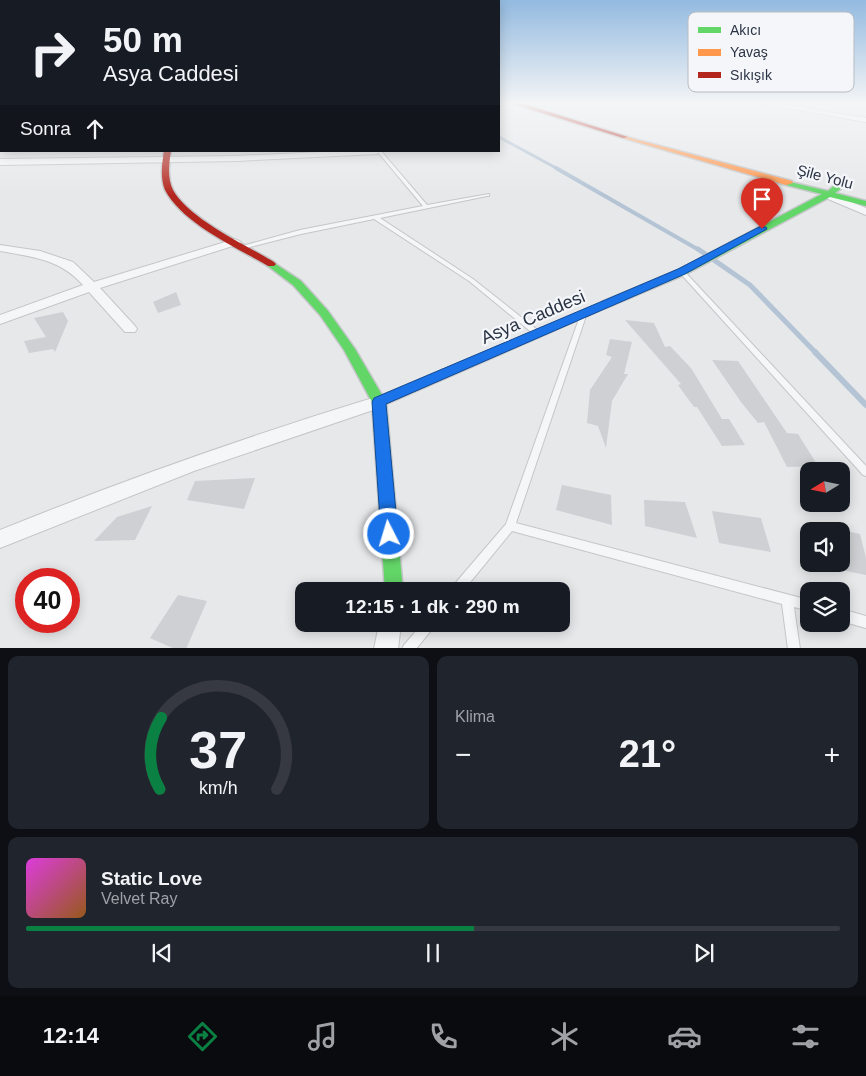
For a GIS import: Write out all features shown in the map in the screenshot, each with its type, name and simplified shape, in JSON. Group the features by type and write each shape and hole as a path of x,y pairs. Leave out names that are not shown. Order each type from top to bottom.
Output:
{"main road":[{"name":"Şile Yolu","path":"617,134 833,187"},
{"name":"Şile Yolu","path":"649,134 833,187 866,204"},
{"path":"167,156 164,175 173,197 200,219 283,272 320,307 368,378 379,402 393,582"},
{"name":"Asya Caddesi","path":"379,402 682,272 833,187"}],"street":[{"path":"0,162 167,156 325,156 367,152"},
{"path":"833,187 866,212"},
{"path":"0,320 90,287 239,244"},
{"path":"0,248 56,259 68,264 79,273 130,329"},
{"path":"0,539 164,473 379,402"},
{"path":"386,648 389,632"}],"lane":[{"path":"379,152 426,207"},
{"path":"239,244 487,195"},
{"path":"375,217 471,280 538,334"},
{"path":"682,272 866,472"},
{"path":"463,582 510,526 583,315"},
{"path":"510,526 800,604"},
{"path":"787,600 794,648"},
{"path":"850,618 866,622"},
{"path":"408,648 422,632"}],"building":[{"path":"176,292 181,305 158,313 153,302"},
{"path":"63,312 68,321 55,352 53,349 29,353 24,341 46,337 34,318"},
{"path":"625,320 654,323 665,347 670,346 691,368 722,419 729,419 745,445 722,446 697,407 694,407 678,385 681,384"},
{"path":"610,339 632,342 624,374 628,374 612,401 606,448 598,426 587,423 590,390 612,357 606,355"},
{"path":"712,360 738,361 787,433 798,434 816,462 800,462 800,467 787,467 764,422 758,423"},
{"path":"255,478 244,509 187,500 195,481"},
{"path":"562,485 611,495 612,525 556,510"},
{"path":"644,500 685,502 697,538 645,526"},
{"path":"152,506 135,540 94,541 117,517"},
{"path":"712,511 761,518 771,552 719,543"},
{"path":"850,532 860,534 866,558 866,575 850,572"},
{"path":"178,595 207,601 186,648 173,648 150,638"}],"waterway":[{"path":"500,138 558,169"},
{"path":"556,168 699,250"},
{"path":"698,249 750,285 816,353"},
{"path":"815,352 866,405"}],"traffic: fast":[{"path":"789,183 866,204"},
{"path":"606,304 682,272 832,192 840,185"},
{"path":"271,264 297,283 324,313 349,349 379,402 393,582"}],"traffic: slow":[{"path":"625,137 789,183"}],"traffic: jam":[{"path":"616,134 625,137"},
{"path":"168,152 166,180 176,200 200,221 271,264"},
{"path":"379,402 606,304"}],"route":[{"path":"389,534 379,402 682,272 762,229"}]}
